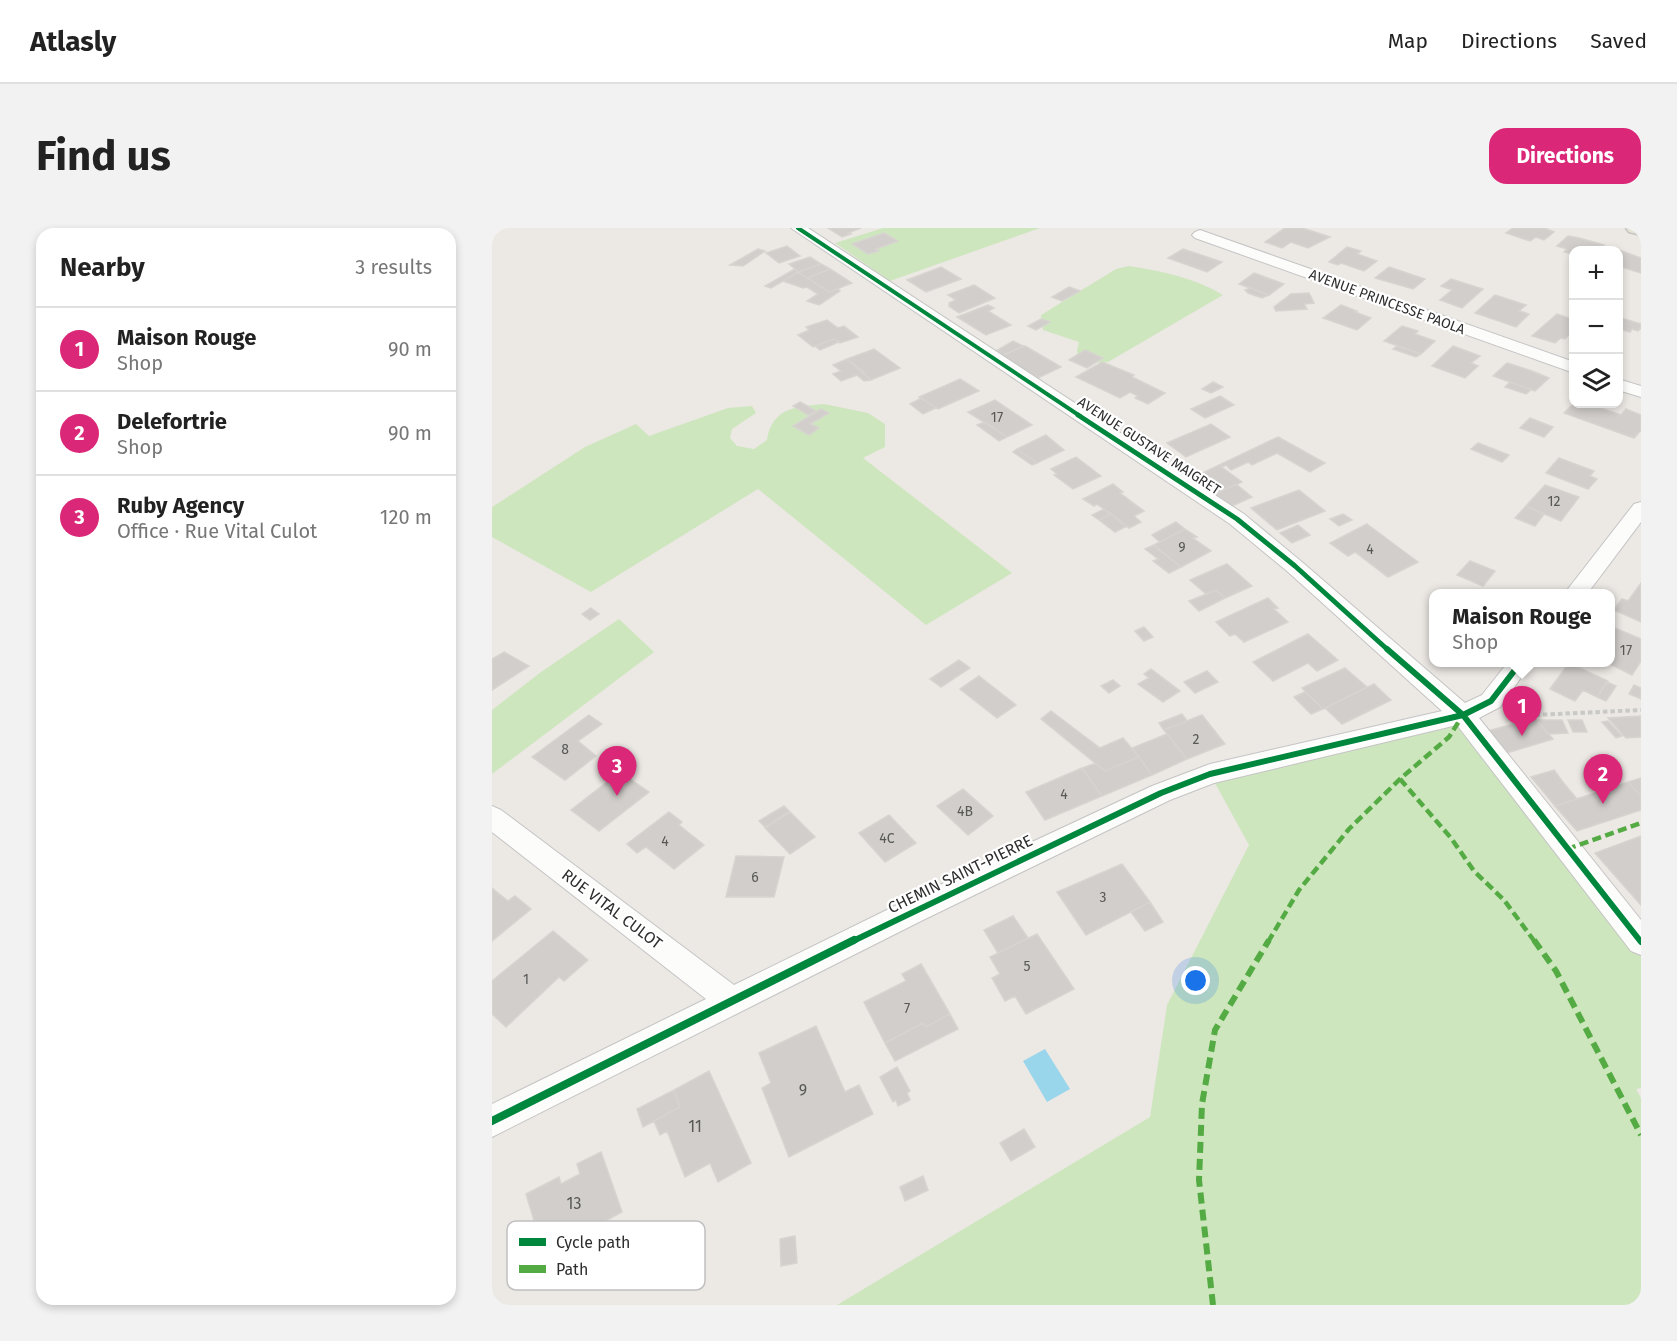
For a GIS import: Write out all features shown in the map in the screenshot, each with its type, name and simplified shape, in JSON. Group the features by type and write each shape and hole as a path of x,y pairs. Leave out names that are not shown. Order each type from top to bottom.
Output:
{"main road":[{"path":"1636,228 1641,230"}],"street":[{"name":"AVENUE GUSTAVE MAIGRET","path":"798,228 1236,518 1463,715 1641,942"},
{"name":"AVENUE PRINCESSE PAOLA","path":"1200,235 1569,366"},
{"path":"1623,386 1641,392"},
{"path":"1579,589 1641,508"},
{"name":"CHEMIN SAINT-PIERRE","path":"492,1121 732,1001 1161,793 1210,774 1463,715 1491,701 1518,667"},
{"name":"RUE VITAL CULOT","path":"492,817 732,1001"}],"path":[{"path":"1511,716 1641,710"}],"green space":[{"path":"883,228 1040,228 890,281 835,243"},
{"path":"1129,266 1178,276 1223,295 1108,362 1091,363 1079,360 1077,351 1079,342 1043,330 1041,315 1116,269"},
{"path":"824,404 868,413 885,424 885,447 863,458 1012,573 926,625 758,489 591,592 492,537 492,507 585,447 636,424 649,436 728,408 752,406 756,413 732,429 730,438 737,446 754,449 767,440 774,421 780,415 795,408"},
{"path":"619,619 654,652 492,774 492,710 541,672"},
{"path":"1463,715 1641,942 1641,1088 1636,1089 1641,1098 1641,1305 837,1305 1150,1117 1167,1005 1249,845 1210,774"}],"water":[{"path":"1045,1049 1070,1089 1047,1102 1023,1061"}],"building":[{"path":"828,228 861,228 842,237"},
{"path":"1285,228 1302,228 1330,237 1308,248 1291,242 1282,248 1265,242"},
{"path":"1513,228 1545,228 1554,232 1544,240 1536,237 1530,241 1506,233"},
{"path":"884,233 898,241 868,254 852,244"},
{"path":"1568,236 1604,245 1569,246 1569,254 1564,252 1567,249 1557,246"},
{"path":"787,246 800,256 779,263 766,253"},
{"path":"1347,247 1361,251 1357,254 1377,261 1364,271 1341,263 1338,265 1329,262"},
{"path":"758,249 765,251 743,266 730,265"},
{"path":"1183,249 1222,262 1207,272 1168,258"},
{"path":"1623,251 1641,258 1641,273 1623,268"},
{"path":"810,257 821,264 799,272 789,264"},
{"path":"821,264 830,269 807,278 798,272"},
{"path":"941,267 961,279 926,292 907,280"},
{"path":"1389,267 1425,279 1413,289 1375,278"},
{"path":"795,269 799,272 771,288 765,286"},
{"path":"830,269 852,283 829,292 807,278"},
{"path":"798,272 829,292 838,289 840,291 819,305 807,301 818,294 807,287 803,288 783,281"},
{"path":"1254,273 1284,284 1269,295 1239,284"},
{"path":"1451,279 1483,289 1462,308 1440,300 1452,290 1441,286"},
{"path":"974,285 995,298 959,313 949,306 949,303 956,300 948,295"},
{"path":"1069,287 1080,291 1062,301 1052,297"},
{"path":"1250,288 1269,295 1262,298 1245,290"},
{"path":"1309,293 1314,303 1304,304 1307,309 1276,311 1274,307 1291,294"},
{"path":"1495,295 1526,305 1519,311 1529,314 1516,327 1475,313"},
{"path":"988,305 994,308 988,311 1011,325 986,335 957,317"},
{"path":"1341,305 1371,318 1357,330 1323,318"},
{"path":"1557,314 1569,318 1569,335 1565,339 1561,338 1555,343 1532,336"},
{"path":"1041,319 1050,322 1036,330 1028,326"},
{"path":"1623,319 1641,324 1638,331 1632,329 1630,332 1623,330"},
{"path":"827,320 838,328 844,326 858,337 840,343 834,339 813,347 798,335 809,330 806,327"},
{"path":"1402,326 1418,331 1415,334 1435,341 1421,354 1384,341"},
{"path":"834,339 839,342 820,350 815,346"},
{"path":"1013,341 1023,346 1003,355 996,351"},
{"path":"1025,346 1061,367 1038,378 1002,356"},
{"path":"1397,346 1421,354 1416,357 1393,349"},
{"path":"1453,346 1480,356 1471,363 1478,366 1465,378 1432,366"},
{"path":"874,349 900,368 871,380 847,359"},
{"path":"1085,350 1103,358 1087,368 1069,360"},
{"path":"847,359 871,380 864,381 857,375 841,381 833,374 841,371 833,365"},
{"path":"1102,362 1134,375 1132,377 1165,393 1148,404 1135,398 1138,396 1130,392 1120,398 1076,377"},
{"path":"1507,363 1549,378 1535,391 1493,376"},
{"path":"960,379 979,391 938,409 919,397"},
{"path":"1213,382 1223,387 1211,393 1202,389"},
{"path":"1510,382 1531,390 1526,394 1505,387"},
{"path":"1220,396 1234,405 1205,418 1191,409"},
{"path":"922,398 936,408 923,414 910,404"},
{"path":"995,400 1032,425 1007,437 968,412"},
{"path":"800,402 816,411 808,415 793,406"},
{"path":"1569,408 1601,408 1621,415 1626,409 1641,415 1641,430 1634,438 1564,413"},
{"path":"821,409 829,413 810,424 819,428 809,435 793,426"},
{"path":"1530,418 1553,427 1544,437 1520,428"},
{"path":"985,422 1007,437 999,441 977,425"},
{"path":"1211,424 1230,437 1186,457 1167,443"},
{"path":"1046,435 1064,450 1037,463 1017,449"},
{"path":"1278,437 1325,463 1310,472 1277,453 1252,465 1248,462 1231,470 1226,465 1222,467 1219,465"},
{"path":"1478,443 1509,455 1502,462 1471,449"},
{"path":"1017,449 1037,463 1032,465 1013,452"},
{"path":"1076,457 1101,476 1073,489 1054,475 1057,474 1051,469"},
{"path":"1559,458 1594,471 1590,476 1597,479 1588,489 1546,473"},
{"path":"1219,465 1242,482 1214,494 1192,478"},
{"path":"1113,484 1123,492 1120,493 1144,511 1134,516 1141,522 1129,528 1097,504 1094,506 1083,499"},
{"path":"1236,484 1252,497 1232,506 1214,494"},
{"path":"1545,485 1579,497 1561,521 1526,506"},
{"path":"1299,490 1325,511 1277,530 1251,508"},
{"path":"1526,506 1544,514 1535,526 1515,518"},
{"path":"1104,509 1111,514 1099,520 1092,515"},
{"path":"1111,514 1127,526 1115,532 1099,520"},
{"path":"1343,514 1352,520 1339,526 1330,519"},
{"path":"1176,522 1185,529 1160,542 1152,535"},
{"path":"1367,524 1418,562 1388,577 1355,552 1348,556 1330,543"},
{"path":"1298,525 1310,535 1292,543 1280,533"},
{"path":"1185,529 1211,551 1181,567 1154,545"},
{"path":"1154,545 1181,567 1169,573 1153,561 1158,559 1145,549"},
{"path":"1470,561 1495,571 1483,586 1457,575"},
{"path":"1227,564 1252,586 1225,598 1216,590 1206,594 1190,580"},
{"path":"1641,583 1641,622 1615,610 1622,599 1628,601"},
{"path":"1216,590 1225,598 1199,611 1189,601"},
{"path":"1268,598 1278,608 1274,609 1288,622 1244,642 1235,634 1230,636 1216,622"},
{"path":"591,608 599,614 590,620 582,614"},
{"path":"1144,627 1153,637 1144,641 1135,631"},
{"path":"1615,628 1641,639 1641,661 1632,675 1615,666"},
{"path":"1308,634 1338,660 1317,671 1308,663 1273,681 1253,662"},
{"path":"504,652 529,666 492,690 492,659"},
{"path":"959,660 970,668 941,687 930,679"},
{"path":"1566,667 1578,667 1608,681 1597,697 1583,690 1575,701 1550,689"},
{"path":"1345,668 1367,687 1323,709 1302,688"},
{"path":"1151,669 1180,691 1163,702 1138,684 1149,678 1144,674"},
{"path":"1207,671 1218,682 1195,693 1184,682"},
{"path":"979,676 1016,705 997,718 960,689"},
{"path":"1113,680 1120,686 1109,693 1101,686"},
{"path":"1607,682 1616,686 1606,701 1597,697"},
{"path":"1374,684 1391,700 1342,724 1325,708"},
{"path":"1634,685 1641,688 1641,699 1629,694"},
{"path":"1305,692 1323,709 1311,714 1294,697"},
{"path":"1051,711 1100,748 1123,738 1139,757 1105,771 1041,719"},
{"path":"1182,714 1187,721 1164,730 1159,723"},
{"path":"589,715 602,724 578,741 596,756 565,780 532,757"},
{"path":"1202,715 1225,744 1187,759 1164,730"},
{"path":"1641,716 1641,737 1626,738 1608,718"},
{"path":"1535,718 1553,739 1507,753 1488,731"},
{"path":"1537,720 1562,720 1568,733 1548,734"},
{"path":"1568,720 1582,720 1587,732 1573,732"},
{"path":"1608,721 1622,736 1616,738 1602,722"},
{"path":"1167,734 1187,759 1152,775 1132,748"},
{"path":"1139,757 1152,775 1102,796 1082,768 1096,763 1105,771"},
{"path":"1082,768 1102,796 1045,820 1026,792"},
{"path":"1554,770 1577,799 1555,806 1531,777"},
{"path":"620,772 649,792 599,831 571,810"},
{"path":"1641,778 1641,796 1628,782"},
{"path":"1628,782 1641,796 1641,810 1577,831 1555,806"},
{"path":"963,789 993,816 968,835 937,806"},
{"path":"784,806 789,811 765,827 759,821"},
{"path":"669,812 682,822 679,825 704,845 674,869 646,847 637,853 627,844"},
{"path":"790,812 815,837 790,854 765,828"},
{"path":"889,815 916,843 885,862 859,833"},
{"path":"1641,836 1641,905 1595,853"},
{"path":"736,856 784,857 774,897 726,897"},
{"path":"1122,864 1150,902 1086,935 1057,892"},
{"path":"492,888 508,901 515,896 531,909 492,941"},
{"path":"1150,902 1163,922 1145,931 1131,912"},
{"path":"1013,916 1028,938 998,953 984,930"},
{"path":"553,931 588,960 564,981 559,977 506,1027 492,1014 492,981"},
{"path":"1037,934 1074,989 1026,1014 1015,996 1005,1001 992,978 1000,974 990,957"},
{"path":"921,964 950,1014 926,1027 923,1023 885,1043 864,1002 906,981 902,974"},
{"path":"950,1014 958,1029 895,1061 885,1043 923,1023 926,1027"},
{"path":"816,1026 845,1092 859,1085 873,1114 789,1157 762,1088 771,1083 759,1053"},
{"path":"897,1067 910,1091 907,1093 910,1100 898,1106 896,1100 893,1102 880,1077"},
{"path":"709,1071 751,1163 718,1182 710,1163 685,1177 667,1131 660,1135 654,1121 680,1107 674,1090"},
{"path":"674,1090 680,1107 643,1127 637,1109"},
{"path":"1024,1129 1035,1147 1011,1161 1000,1143"},
{"path":"601,1152 622,1212 607,1221 534,1221 526,1194 559,1177 561,1184 580,1174 577,1164"},
{"path":"923,1176 928,1190 905,1201 900,1187"},
{"path":"795,1236 797,1263 781,1266 780,1239"}],"marked path":[{"path":"1213,1305 1199,1180 1202,1104 1215,1030 1299,890 1349,829 1400,779 1449,737 1463,715"},
{"path":"1400,779 1451,838 1474,871 1504,900 1556,971 1641,1135"},
{"path":"1567,849 1641,823"}],"cycle path":[{"path":"798,228 1096,427 1203,495 1295,566 1463,715 1641,942"},
{"path":"492,1121 911,912 1161,793 1210,774 1463,715 1491,701 1517,667"}],"place":[{"name":"Maison Rouge","path":"1522,736"},
{"name":"Ruby Agency","path":"617,796"},
{"name":"Delefortrie","path":"1603,804"}]}
